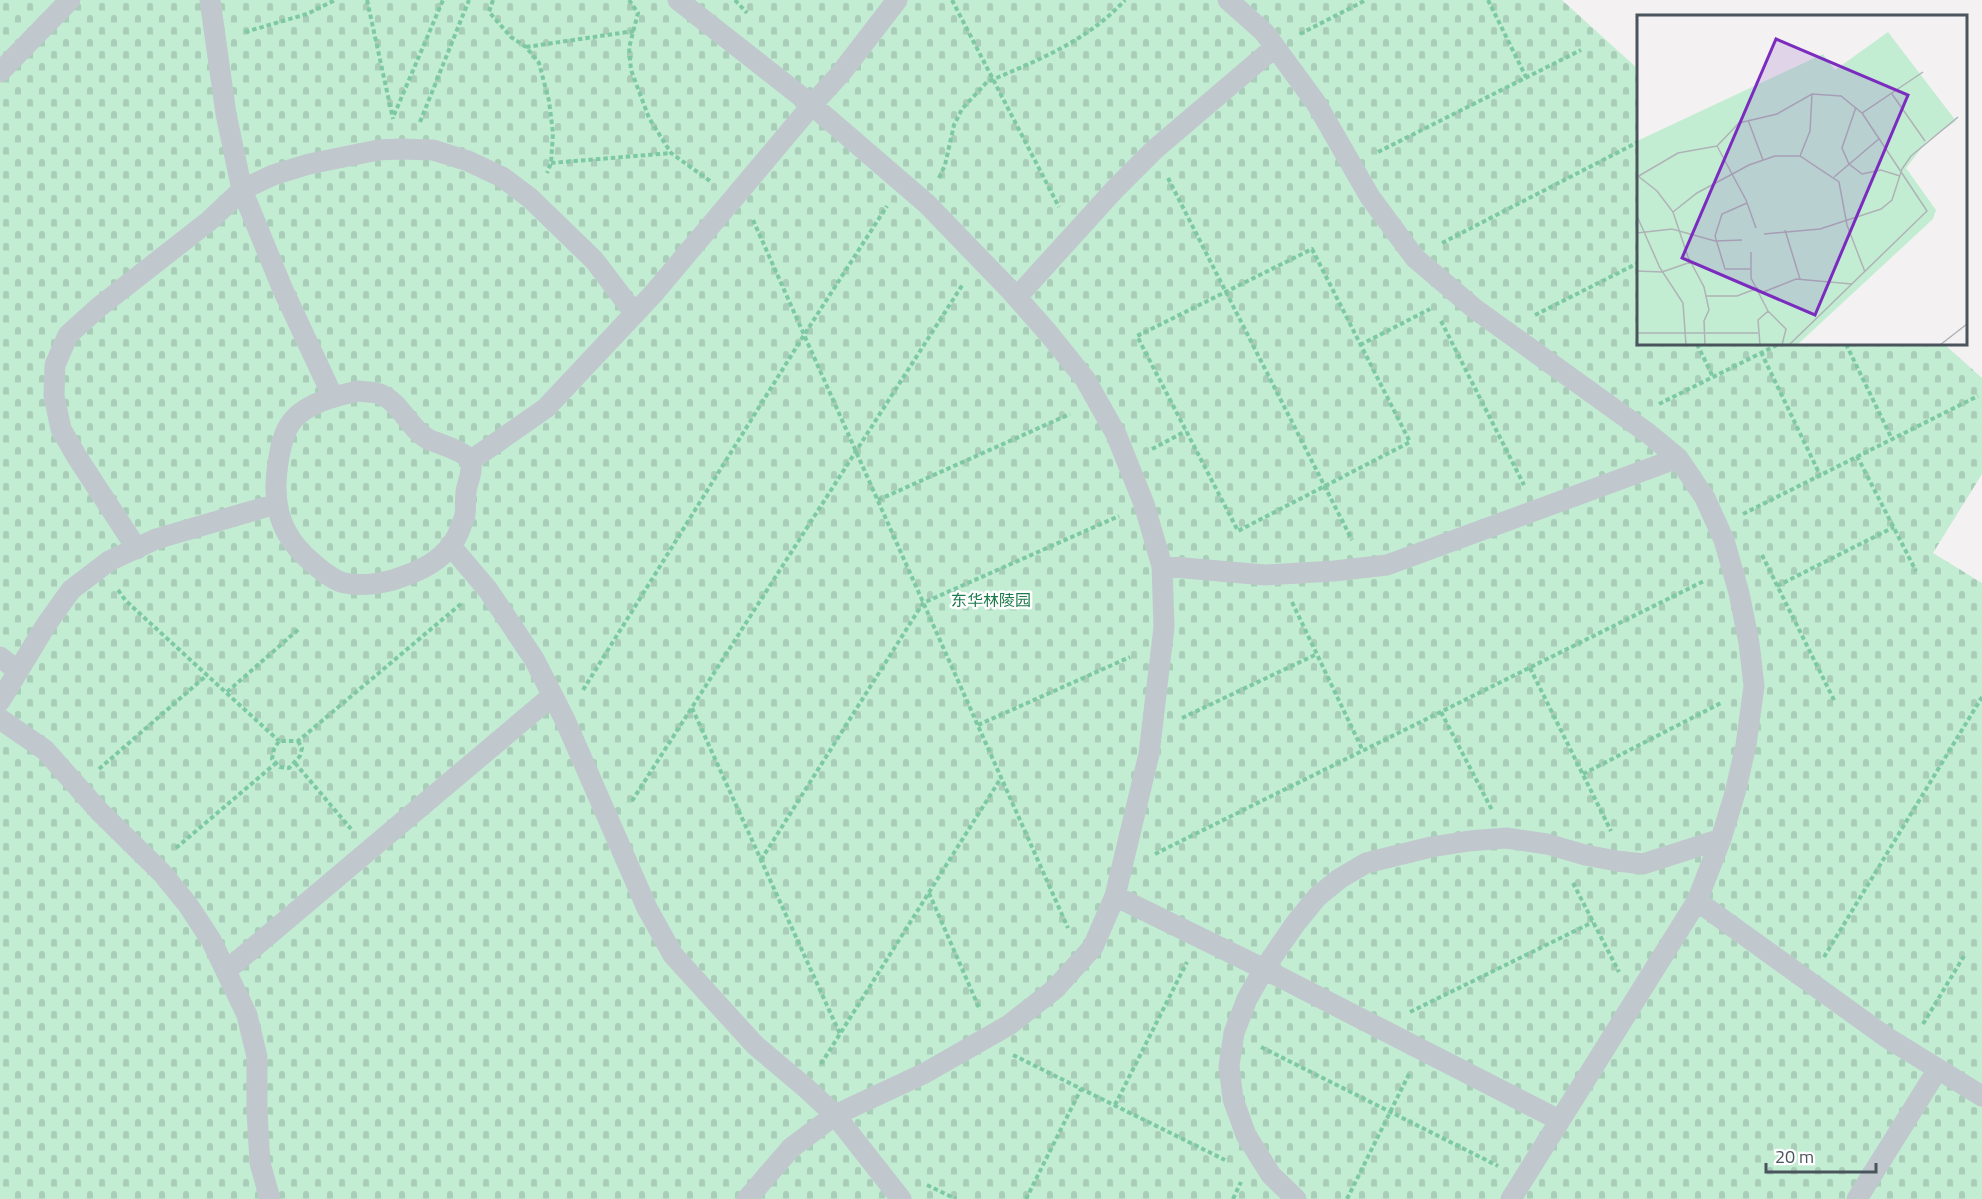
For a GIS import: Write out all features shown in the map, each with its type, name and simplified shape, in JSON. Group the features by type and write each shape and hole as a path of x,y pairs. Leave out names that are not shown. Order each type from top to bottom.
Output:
{"lane":[{"path":"0,72 70,0"},
{"path":"210,0 226,114 242,190 283,290 333,397"},
{"path":"678,0 812,105 922,200 1017,297 1085,380 1098,401 1128,461 1144,504 1162,566 1164,642 1153,732 1115,896 1093,947 1055,989 1009,1025 925,1073 835,1115 792,1148 747,1199"},
{"path":"470,461 546,408 635,314 841,73 897,0"},
{"path":"1228,0 1264,32 1275,47 1316,104 1370,197 1414,258 1504,331 1678,458 1705,498 1724,540 1743,613 1754,686 1746,745 1721,839 1697,901 1510,1199"},
{"path":"1017,297 1115,189 1154,150 1275,47"},
{"path":"136,549 61,429 54,396 55,365 68,335 99,306 209,221 242,190 273,175 309,164 378,150 433,150 468,161 502,177 530,198 594,260 635,314"},
{"path":"358,391 381,394 395,405 427,439 465,455 470,461 465,515 456,537 443,554 424,569 406,576 374,583 344,583 298,551 284,530 276,504 281,446 290,424 310,406 358,391"},
{"path":"1162,566 1265,575 1387,565 1678,458"},
{"path":"0,701 71,590 109,561 156,539 276,504"},
{"path":"450,545 484,585 534,659 565,720 647,908 674,955 755,1045 835,1115 901,1199"},
{"path":"0,657 18,671"},
{"path":"227,970 552,696"},
{"path":"0,719 45,750 100,812 155,866 188,905 211,940 247,1015 257,1057 260,1163 270,1199"},
{"path":"1296,1199 1271,1175 1246,1135 1233,1099 1229,1066 1234,1034 1247,999 1264,969 1317,897 1339,879 1366,863 1469,841 1506,838 1547,844 1585,855 1643,864 1721,839"},
{"path":"1115,896 1264,969 1559,1120"},
{"path":"1697,901 1886,1037 1982,1096"},
{"path":"1857,1199 1938,1069"}],"path":[{"path":"246,42 246,32 307,14 334,0"},
{"path":"367,0 393,117 404,149"},
{"path":"393,117 442,0"},
{"path":"404,149 469,0"},
{"path":"493,0 489,12 511,37 526,46 539,63 549,101 553,133 551,164 545,178 530,198"},
{"path":"629,0 638,13 629,48 631,70 649,118 671,153 734,198 748,212 1082,959"},
{"path":"735,0 747,14"},
{"path":"952,0 1064,217"},
{"path":"922,200 936,182 945,165 954,125 962,109 976,91 993,79 1078,40 1108,18 1125,0"},
{"path":"1275,47 1366,0"},
{"path":"1488,0 1526,77"},
{"path":"526,46 634,31"},
{"path":"1351,165 1581,50"},
{"path":"1414,258 1637,143"},
{"path":"1154,150 1366,567"},
{"path":"551,164 671,153"},
{"path":"565,720 804,335 902,183"},
{"path":"1312,249 1410,442 1238,531 1137,336 1225,292 1312,249"},
{"path":"614,829 979,258"},
{"path":"1504,331 1637,264"},
{"path":"1360,345 1457,294"},
{"path":"1433,307 1537,510"},
{"path":"1697,345 1713,377"},
{"path":"1628,420 1777,345"},
{"path":"1846,345 1892,439"},
{"path":"1761,352 1820,475"},
{"path":"1718,526 1978,396"},
{"path":"878,500 1098,401"},
{"path":"1128,461 1186,431"},
{"path":"1857,456 1916,571"},
{"path":"761,860 923,603 1144,504"},
{"path":"1777,586 1893,527"},
{"path":"101,567 126,601 279,741 298,741 484,585"},
{"path":"1120,871 1732,567"},
{"path":"1279,574 1363,751"},
{"path":"226,692 300,628"},
{"path":"978,725 1164,642"},
{"path":"1153,732 1317,654"},
{"path":"1530,668 1628,863"},
{"path":"99,769 207,675"},
{"path":"1583,774 1754,686"},
{"path":"1809,982 1982,697"},
{"path":"692,707 840,1034"},
{"path":"1441,712 1506,838"},
{"path":"279,741 272,759 280,767 289,768 300,756 302,748 298,741"},
{"path":"155,866 276,763"},
{"path":"295,763 369,850"},
{"path":"806,1088 1001,777"},
{"path":"1568,873 1620,974"},
{"path":"929,892 987,1038 1081,1089 1227,1161"},
{"path":"1378,1028 1593,922"},
{"path":"1115,1105 1199,937"},
{"path":"1907,1050 1964,956"},
{"path":"1234,1034 1523,1179"},
{"path":"1347,1199 1421,1049"},
{"path":"1026,1199 1081,1089"}],"green space":[{"name":"东华林陵园","path":"0,0 1562,0 1637,68 1637,345 1945,345 1982,378 1982,474 1933,553 1982,583 1982,1199 0,1199"}]}
